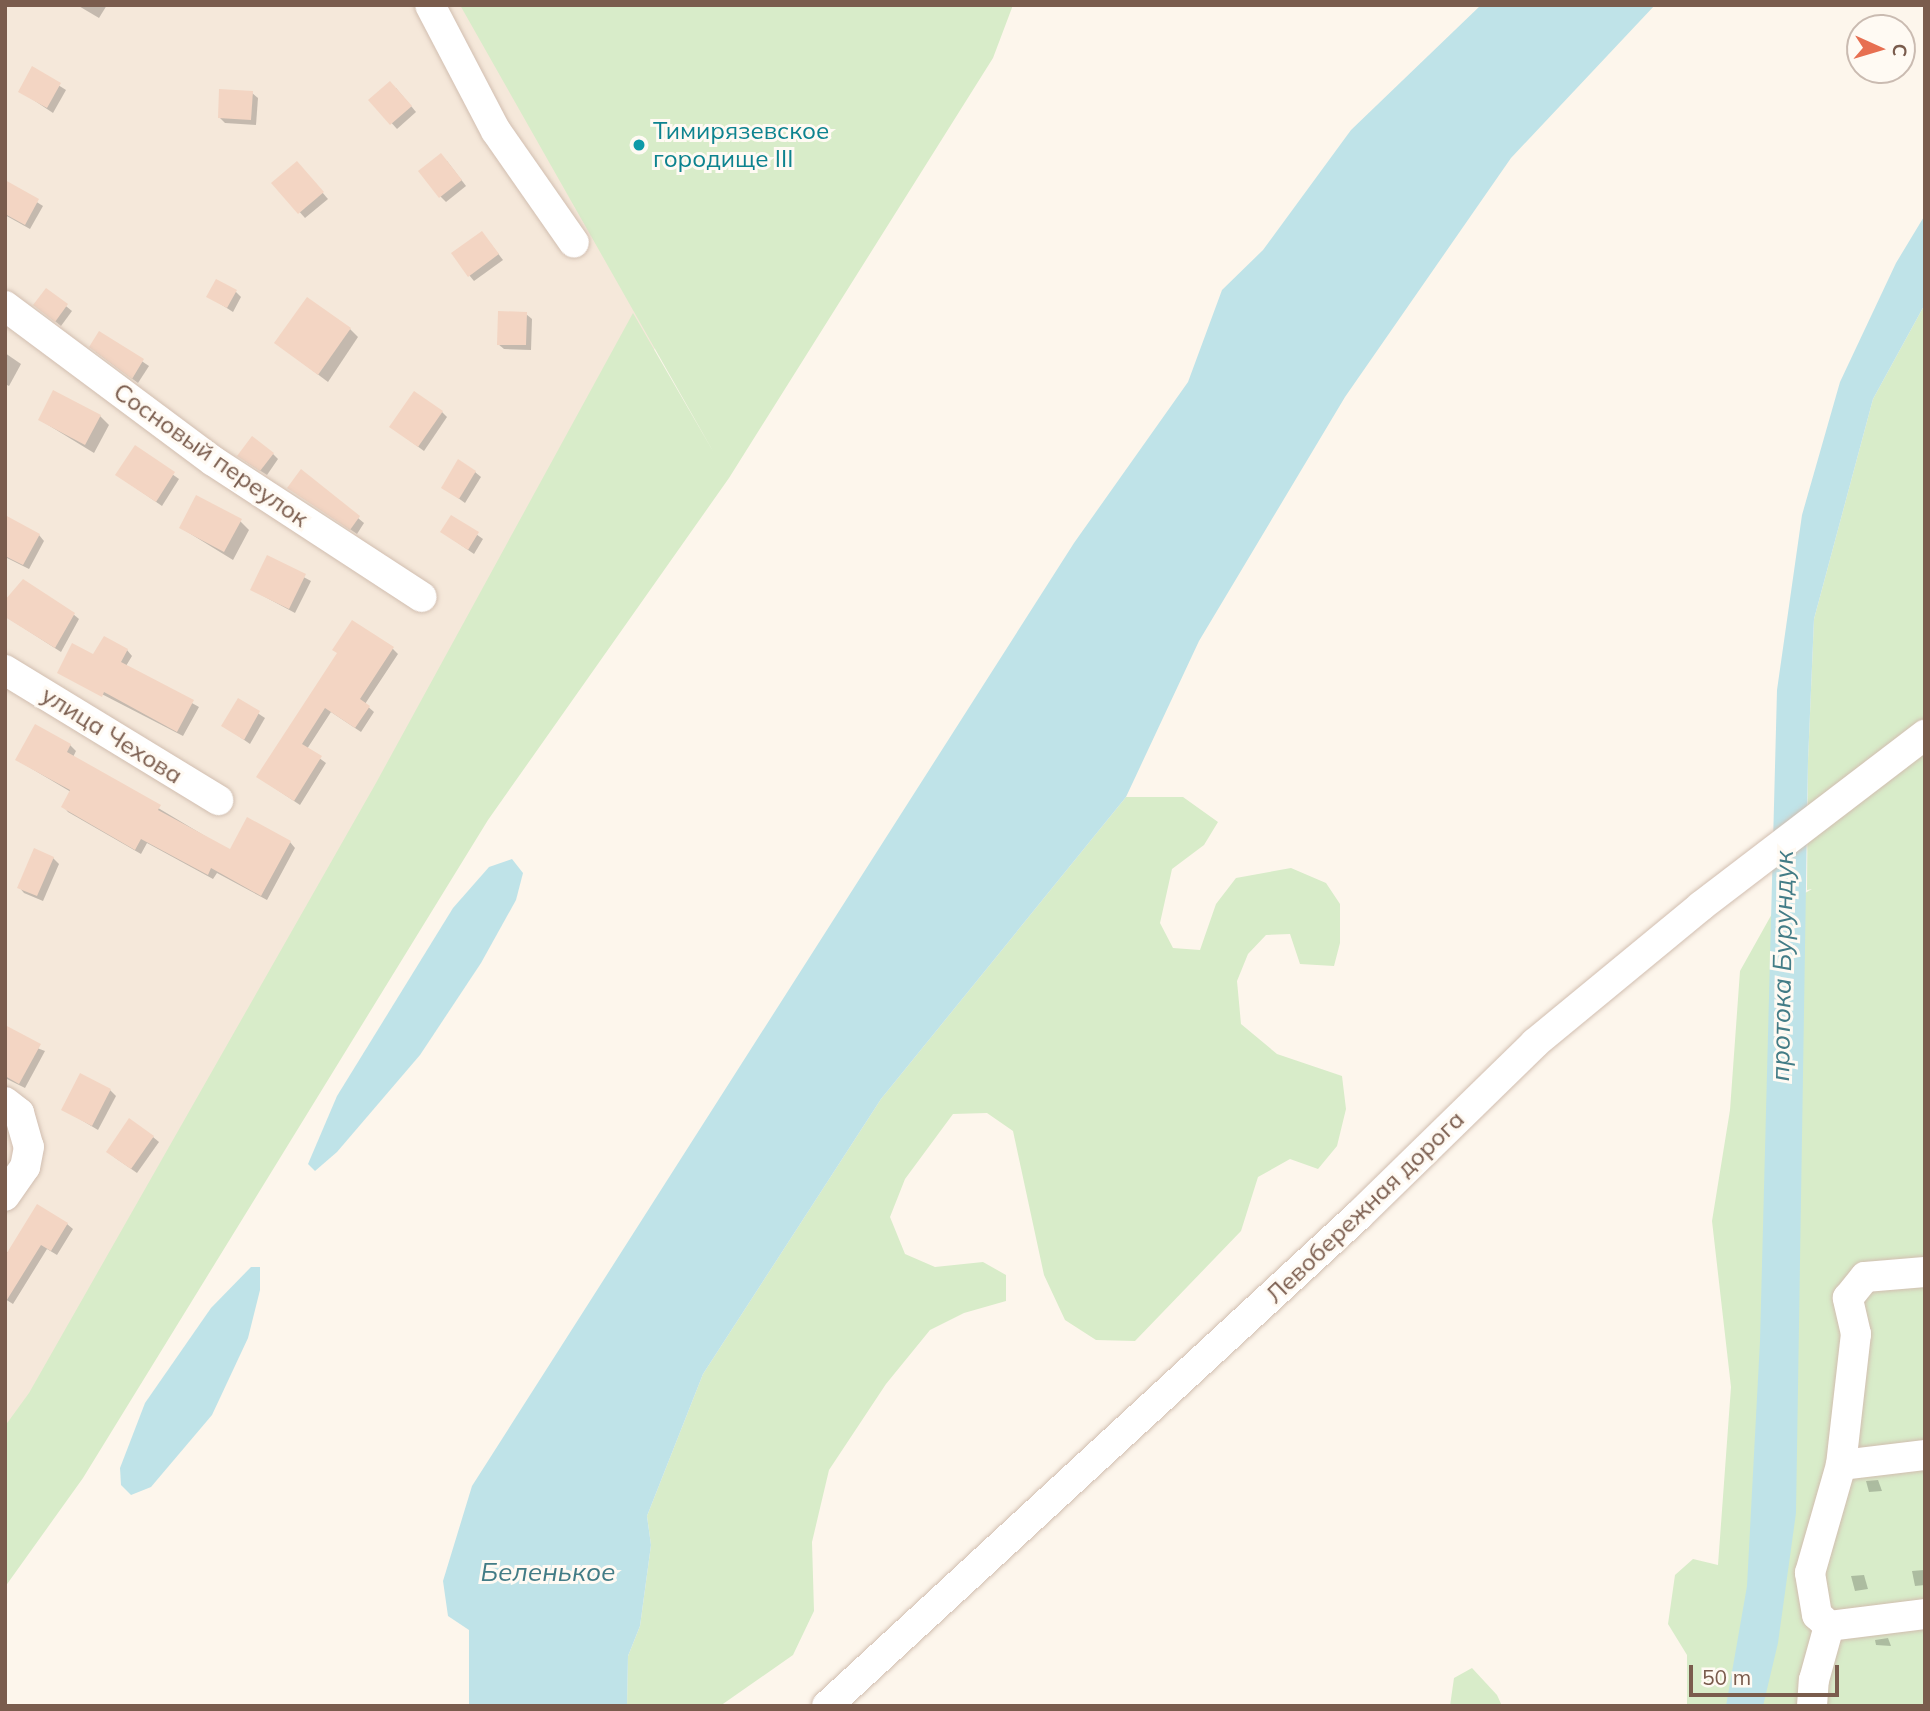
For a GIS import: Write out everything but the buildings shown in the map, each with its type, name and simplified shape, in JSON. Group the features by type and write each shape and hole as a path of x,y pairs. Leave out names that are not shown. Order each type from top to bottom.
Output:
{"street":[{"path":"430,5 496,131 574,243"},
{"name":"Сосновый переулок","path":"5,306 213,461 422,597"},
{"name":"улица Чехова","path":"5,670 218,800"},
{"name":"Левобережная дорога","path":"827,1706 1359,1215 1535,1043 1700,906 1925,735"},
{"path":"5,1102 19,1113 28,1138 25,1167 10,1190"},
{"path":"1925,1272 1865,1277 1848,1298 1856,1334 1841,1465 1810,1573 1817,1615 1829,1626 1925,1614"},
{"path":"1841,1465 1925,1455"},
{"path":"1812,1706 1814,1680 1829,1626"}],"shaded area":[{"path":"5,5 478,5 662,335 205,1180 5,1476"}],"green space":[{"path":"460,5 1013,5 993,58 729,478 488,820 83,1478 5,1587 5,1426 29,1393 376,783 633,313 714,453"},
{"path":"1925,304 1925,1706 1687,1706 1687,1655 1668,1624 1675,1575 1693,1559 1718,1565 1731,1387 1712,1221 1730,1110 1740,971 1773,912 1812,889 1807,890 1808,761 1814,619 1873,399"},
{"path":"1126,797 1183,797 1218,822 1204,845 1172,869 1160,923 1173,948 1200,950 1216,904 1236,878 1291,868 1326,883 1340,904 1340,943 1334,966 1300,964 1290,934 1266,935 1248,954 1237,981 1241,1024 1277,1054 1342,1076 1346,1109 1337,1146 1318,1169 1290,1159 1258,1177 1241,1231 1135,1341 1096,1340 1065,1320 1044,1275 1013,1131 987,1113 953,1114 905,1179 890,1217 905,1254 935,1267 983,1262 1006,1275 1006,1301 964,1313 930,1330 886,1384 829,1470 812,1542 814,1611 793,1655 720,1706 627,1706 628,1656 640,1626 651,1545 647,1516 703,1374 881,1099"},
{"path":"1472,1668 1497,1695 1502,1706 1450,1706 1454,1678"}],"water":[{"name":"Беленькое","path":"1481,5 1655,5 1511,158 1345,397 1199,641 1126,797 881,1099 703,1374 647,1516 651,1545 640,1626 628,1656 627,1706 469,1706 469,1630 448,1616 443,1581 472,1486 1074,543 1188,382 1222,290 1263,250 1351,130"},
{"name":"протока Бурундук","path":"1925,215 1925,304 1873,399 1814,619 1808,761 1796,1513 1778,1643 1763,1706 1726,1706 1747,1586 1760,1341 1777,690 1802,515 1840,382 1896,263"},
{"path":"512,859 523,873 516,900 481,963 420,1055 337,1152 315,1171 308,1164 337,1096 453,908 489,867"},
{"path":"251,1267 260,1267 260,1290 248,1338 212,1415 151,1487 131,1495 121,1485 120,1468 145,1403 211,1308"}],"place":[{"name":"Тимирязевское городище III","path":"639,145"}]}
